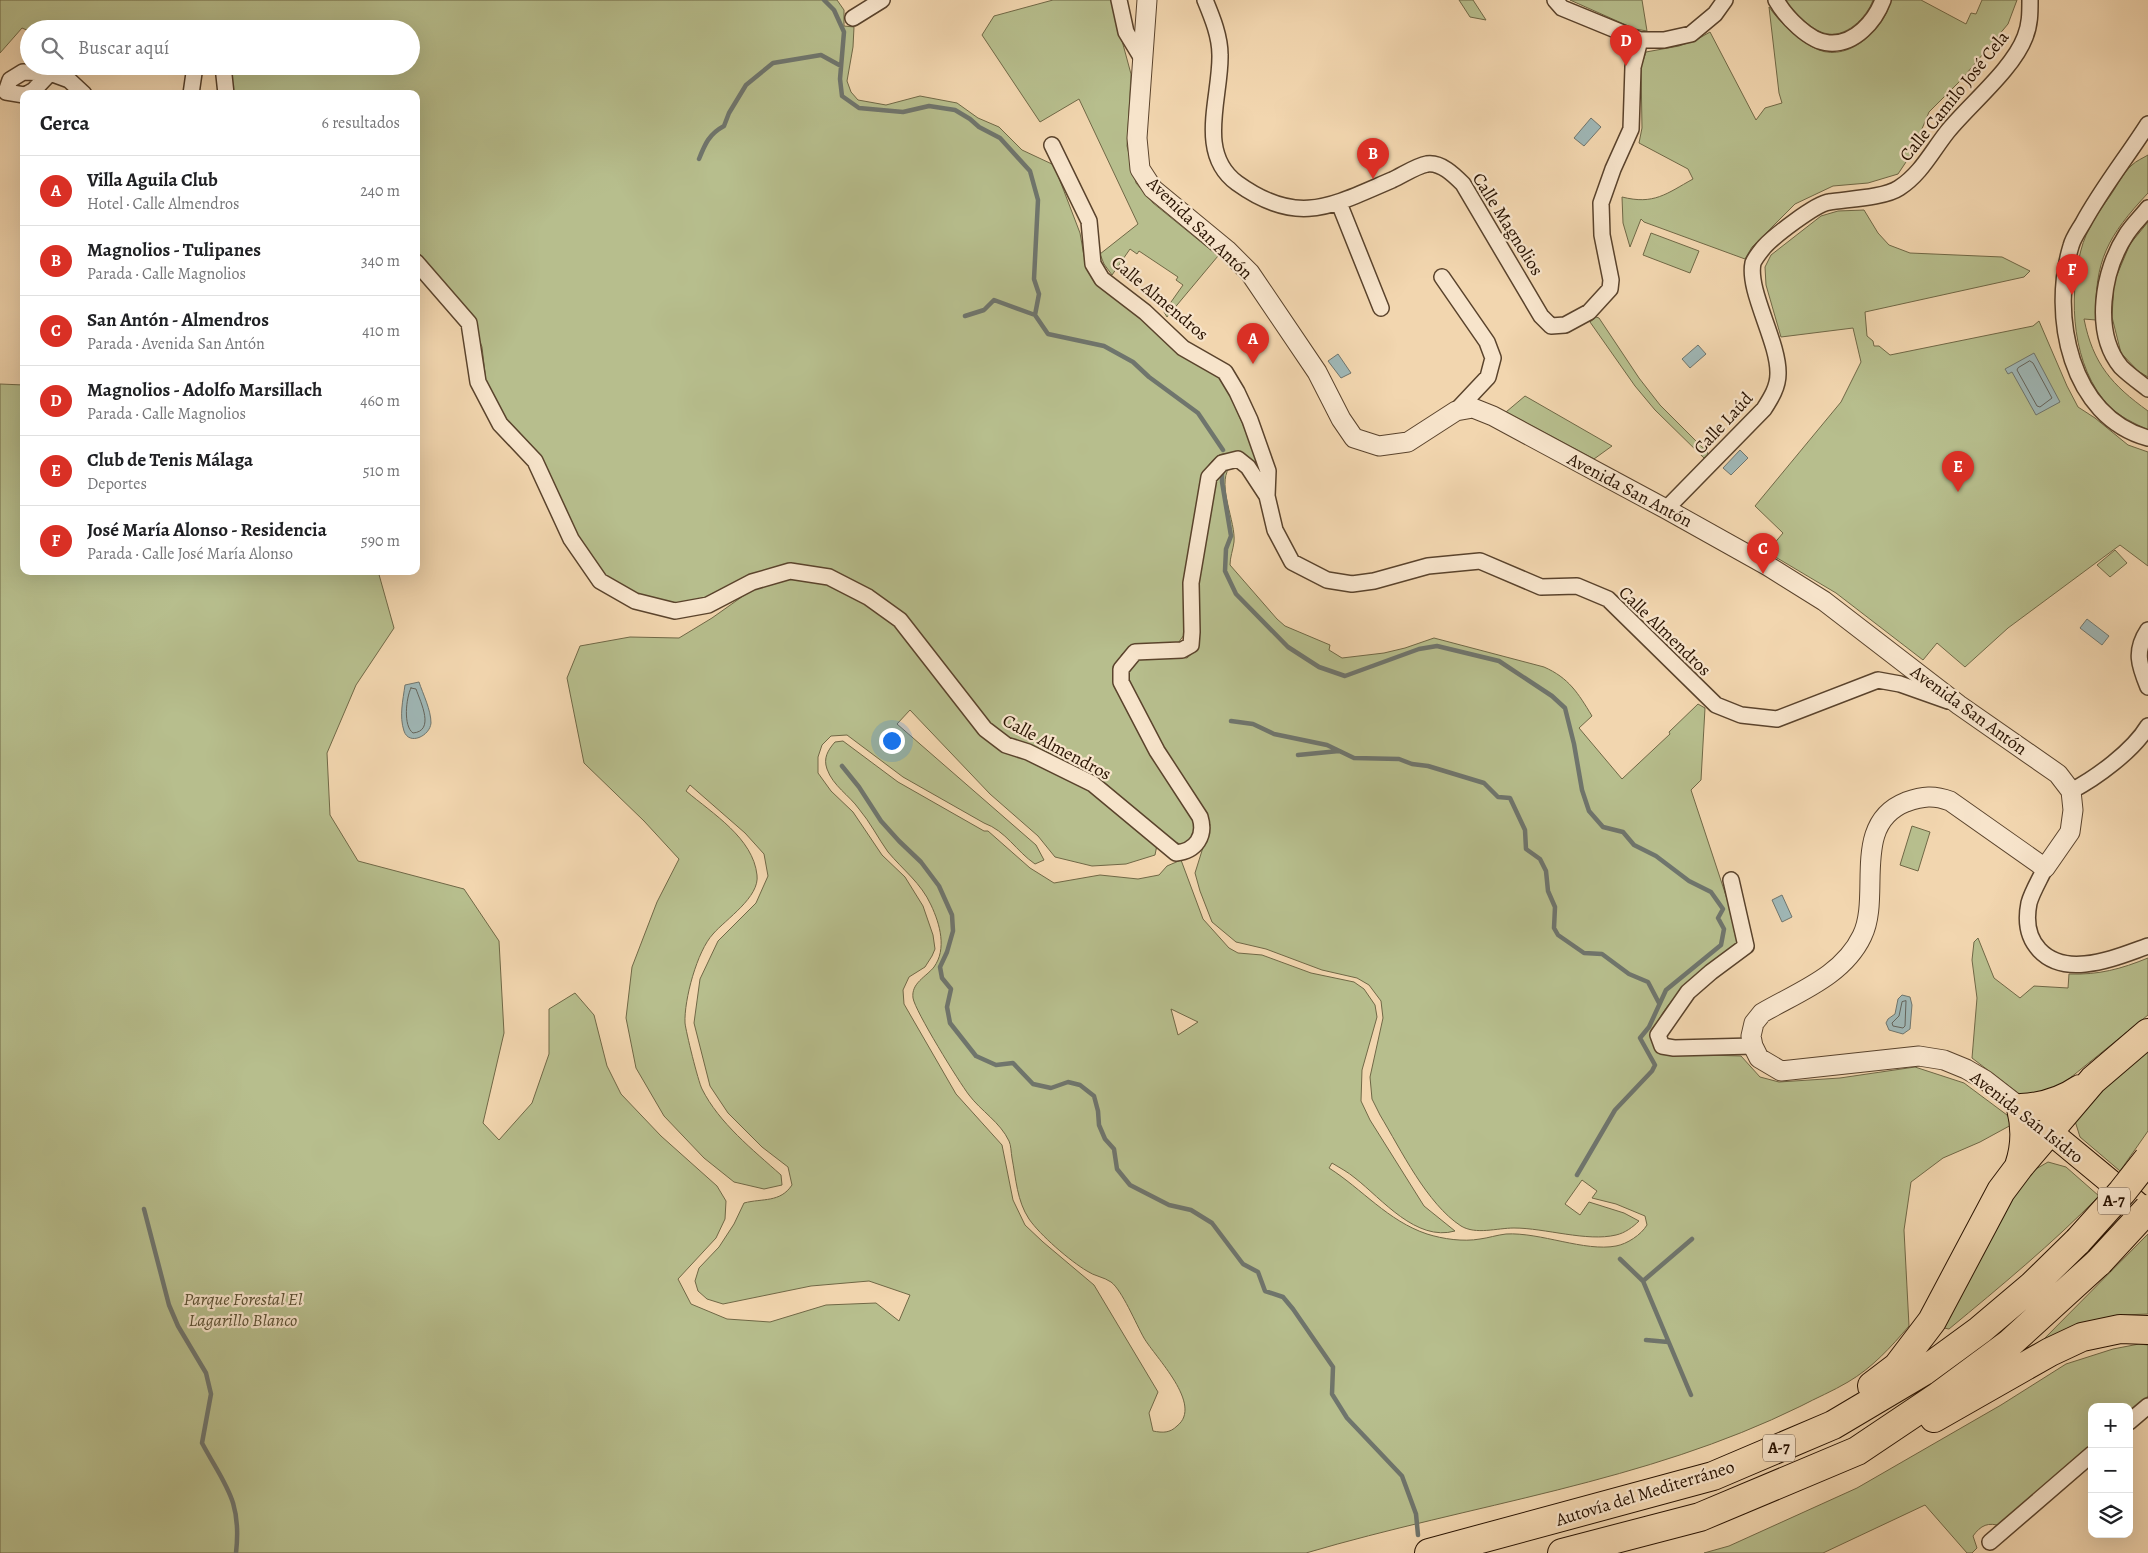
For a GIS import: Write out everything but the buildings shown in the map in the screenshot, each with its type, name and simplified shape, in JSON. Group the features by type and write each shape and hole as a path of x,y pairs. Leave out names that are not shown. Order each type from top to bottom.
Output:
{"highway":[{"path":"2019,1167 2024,1150 2025,1134 2021,1108 2038,1107 2063,1100 2093,1080 2148,1033"},
{"path":"1627,1501 1686,1473 1809,1422 1866,1391 1897,1367 1932,1321 2001,1190 2093,1080"},
{"name":"Autovía del Mediterráneo","path":"1428,1553 1627,1501 1713,1476 1833,1425 1924,1371 1980,1330 2032,1286 2078,1241 2122,1192 2148,1159"},
{"name":"Autovía del Mediterráneo","path":"1562,1553 1700,1517 1857,1451 1936,1398 2009,1344 2099,1262 2148,1208"},
{"path":"1857,1451 1909,1432 2050,1352 2082,1337 2120,1329 2148,1330"}],"main road":[{"name":"Avenida San Isidro","path":"2049,1131 2148,1213"}],"street":[{"path":"853,18 882,0"},
{"path":"1119,0 1126,32 1143,60"},
{"name":"Avenida San Antón","path":"1147,0 1137,138 1140,169 1154,189 1228,250 1250,273 1317,372 1341,419 1354,438 1379,446 1408,442 1456,411 1473,408 1493,416 1768,566 1824,601 1959,705 2058,774 2070,791"},
{"name":"Calle Magnolios","path":"1205,0 1213,20 1220,53 1213,132 1214,149 1221,169 1236,182 1261,198 1282,207 1309,209 1339,203 1428,164 1446,169 1463,184 1541,316 1551,326 1565,325 1589,312 1610,289 1611,280 1602,235 1601,203 1613,169 1632,129 1633,66 1640,40"},
{"path":"1555,0 1562,8 1640,40 1664,40 1691,34 1716,14 1725,0"},
{"path":"1776,0 1783,12 1794,23 1816,38 1829,43 1850,38 1868,26 1878,14 1883,0"},
{"name":"Calle Camilo José Cela","path":"1754,263 1766,245 1790,225 1826,202 1860,199 1898,189 1924,167 1948,132 2009,63 2025,38 2030,18 2030,0"},
{"path":"20,74 10,80 3,96 20,94"},
{"path":"34,90 48,75"},
{"path":"55,75 69,80 80,90"},
{"path":"191,90 193,75"},
{"path":"224,75 226,90"},
{"path":"2148,124 2092,207 2071,245 2063,295 2063,323 2068,348 2092,400 2119,426 2148,438"},
{"name":"Calle Almendros","path":"1052,145 1090,221 1093,264 1102,279 1145,312 1183,348 1225,372 1250,420 1268,471 1267,496 1275,530 1292,562 1327,580 1352,584 1374,581 1428,566 1480,561 1541,587 1577,586 1608,599 1716,705 1741,715 1777,719 1878,680 1900,684 1959,705"},
{"path":"1339,203 1381,308"},
{"path":"2148,208 2125,235 2106,278 2102,314 2110,347 2120,365 2148,389"},
{"name":"Calle Laúd","path":"1666,509 1764,408 1774,394 1778,375 1776,353 1754,284 1754,263"},
{"name":"Calle Almendros","path":"420,267 469,323 478,382 500,424 535,461 571,539 600,581 635,602 675,611 708,605 752,582 790,571 829,577 868,597 900,620 985,729 1006,745 1028,752 1093,784 1176,853 1186,852 1201,840 1203,826 1200,817 1157,751 1121,682 1121,669 1135,652 1182,650 1191,645 1190,583 1208,478 1222,463 1238,459 1248,467 1267,496"},
{"path":"1442,277 1487,342 1493,358 1488,377 1456,411"},
{"path":"2148,630 2142,639 2138,662 2148,687"},
{"path":"2148,726 2142,744 2094,780 2070,791 2073,810 2070,832 2045,868 2030,903 2028,934 2038,949 2051,958 2068,964 2086,964 2114,958 2148,946"},
{"path":"1731,880 1746,946 1688,992 1658,1035 1662,1046 1674,1048 1753,1046 1754,1023 1762,1013 1831,975 1854,949 1863,934 1867,918 1871,857 1876,833 1886,817 1900,805 1915,799 1936,796 1950,801 2045,868"},
{"name":"Avenida San Isidro","path":"1753,1046 1759,1058 1781,1071 1919,1056 1944,1060 1966,1069 1985,1080 2049,1131"},
{"path":"2133,1419 2148,1406"},
{"path":"1990,1542 2088,1457"}],"green space":[{"path":"0,0 837,0 844,10 844,26 854,27 853,47 847,81 851,92 858,100 886,105 920,96 957,103 978,118 999,127 1022,150 1054,165 1080,233 1084,256 1097,281 1181,353 1209,369 1225,384 1252,445 1262,477 1240,458 1227,454 1221,454 1215,458 1205,471 1187,624 1184,635 1178,643 1140,646 1122,654 1113,671 1114,686 1138,729 1199,825 1190,842 1180,844 1171,840 1106,784 1049,754 1020,745 999,732 976,708 906,618 807,567 703,601 674,606 636,595 602,574 576,539 516,433 487,391 482,347 471,318 420,262 420,90 231,90 231,75 420,75 420,20 20,20 20,30 0,53"},
{"path":"1053,0 1111,0 1131,74 1127,146 1136,183 1153,203 1218,256 1167,317 1164,312 1183,285 1176,280 1178,277 1139,251 1137,254 1130,249 1112,275 1104,264 1100,254 1138,224 1079,99 1040,122 982,35 994,16"},
{"path":"1459,0 1473,0 1486,20 1470,17"},
{"path":"1570,0 1642,0 1647,31 1635,29"},
{"path":"1786,0 1873,0 1866,13 1854,26 1840,33 1832,34 1819,31 1808,24"},
{"path":"1891,0 1921,0 1966,24 1971,13 1976,14 1982,0 2017,0 2008,24 1962,79 1929,112 1912,153 1898,174 1868,183 1833,186 1795,204 1752,247 1745,259 1644,222 1641,219 1630,247 1623,223 1622,197 1643,200 1659,197 1693,179 1688,169 1639,143 1642,128 1641,67 1646,52 1679,46 1696,40 1710,32 1756,120 1765,108 1782,103 1779,93 1769,7 1798,38 1819,50 1831,52 1854,47 1864,40 1882,21"},
{"path":"2148,155 2148,193 2113,236 2101,265 2096,299 2096,320 2084,319 2093,349 2106,372 2124,392 2148,411 2148,430 2127,420 2109,406 2097,390 2087,372 2080,352 2074,311 2077,269 2083,243 2089,229 2126,172"},
{"path":"1864,210 1878,233 1889,245 1910,253 2002,257 2030,271 2024,277 1865,312 1867,336 1873,341 1874,346 1879,346 1890,355 2033,326 2039,321 2078,407 2095,418 2128,445 2148,452 2148,566 2120,545 2008,628 1965,667 1937,643 1923,660 1836,593 1767,552 1783,533 1755,506 1841,402 1861,362 1853,328 1781,337 1766,285 1765,267 1771,255 1821,216 1838,211"},
{"path":"2148,222 2148,377 2138,371 2121,353 2112,317 2114,282 2130,244"},
{"path":"1651,233 1699,251 1690,273 1643,255"},
{"path":"1596,317 1599,318 1639,378 1660,405 1706,449 1708,454 1704,458 1655,410 1635,386 1590,322"},
{"name":"Parque Forestal El Lagarillo Blanco","path":"0,384 20,385 20,575 379,575 394,628 356,685 327,753 330,815 358,861 464,889 499,941 504,1033 483,1123 499,1140 532,1103 549,1054 549,1009 575,993 594,1015 607,1066 621,1094 661,1136 717,1186 726,1201 725,1219 716,1238 678,1279 691,1304 727,1319 770,1322 826,1305 876,1303 899,1321 910,1295 869,1281 811,1286 723,1304 707,1299 698,1291 695,1281 699,1268 719,1247 734,1224 744,1203 777,1197 787,1191 792,1185 788,1167 762,1147 728,1113 710,1086 694,1023 700,979 718,941 756,903 768,876 764,854 745,833 690,785 686,791 740,838 754,862 757,875 757,883 748,899 713,934 702,952 689,989 685,1023 698,1077 709,1101 727,1125 781,1175 782,1185 764,1189 734,1182 704,1158 664,1116 636,1068 626,1018 632,967 657,902 679,859 644,821 584,763 567,678 580,646 630,637 679,638 712,618 760,584 794,575 826,582 847,592 890,619 965,714 1036,761 1082,784 1157,845 1155,855 1126,864 1092,866 1055,857 1038,836 990,794 910,710 897,724 1036,845 1044,860 1035,864 999,831 903,777 847,735 831,736 822,745 818,757 818,773 831,791 853,812 882,855 905,877 923,906 933,935 935,949 925,967 909,977 903,990 904,1004 956,1094 1002,1145 1013,1200 1025,1225 1094,1285 1158,1392 1149,1413 1153,1431 1166,1432 1172,1430 1184,1417 1185,1406 1175,1381 1144,1338 1115,1286 1108,1280 1090,1273 1072,1261 1048,1240 1025,1212 1019,1197 1009,1141 996,1122 969,1095 929,1031 913,998 914,988 934,967 940,952 941,936 931,905 922,890 888,852 863,814 830,775 826,765 828,751 835,742 843,741 898,782 984,831 988,831 1030,868 1054,883 1100,875 1138,879 1159,875 1167,866 1181,860 1203,919 1229,948 1238,953 1262,955 1311,973 1354,982 1364,989 1375,1005 1377,1017 1362,1070 1361,1101 1370,1120 1424,1206 1455,1231 1441,1233 1413,1225 1388,1207 1350,1174 1332,1163 1329,1168 1388,1213 1427,1234 1453,1240 1473,1240 1506,1234 1519,1234 1604,1247 1620,1245 1637,1236 1647,1225 1645,1216 1616,1204 1592,1198 1597,1191 1582,1180 1565,1204 1580,1215 1589,1202 1624,1213 1639,1221 1623,1233 1605,1237 1579,1236 1514,1228 1473,1230 1461,1226 1437,1204 1406,1160 1372,1099 1370,1077 1383,1018 1381,1001 1369,985 1357,978 1322,970 1266,949 1236,942 1212,922 1195,873 1210,825 1205,812 1166,759 1124,681 1127,670 1139,658 1157,655 1187,658 1197,649 1198,568 1218,472 1229,468 1225,484 1234,534 1230,565 1285,626 1330,645 1329,650 1342,658 1384,653 1434,638 1544,667 1566,681 1582,700 1592,716 1579,728 1622,779 1670,734 1669,732 1698,704 1705,708 1701,780 1691,790 1738,932 1736,945 1699,974 1677,995 1667,1007 1652,1034 1670,1054 1741,1056 1760,1077 1779,1082 1840,1078 1915,1067 1964,1083 2007,1115 2013,1124 1980,1142 1943,1158 1911,1182 1904,1230 1909,1326 1873,1364 1848,1382 1801,1406 1742,1432 1681,1455 1557,1490 1306,1553 0,1553","holes":["1171,1009 1198,1022 1178,1035"]},
{"path":"1525,396 1612,446 1594,459 1506,412"},
{"path":"2115,550 2127,563 2110,577 2097,565"},
{"path":"1912,826 1930,832 1918,871 1900,865"},
{"path":"1978,938 1994,978 2020,998 2034,986 2068,988 2069,974 2110,970 2148,958 2148,1015 2049,1095 2022,1096 1972,1058 1977,998 1972,960 1974,942"},
{"path":"2148,1045 2148,1131 2120,1171 2080,1137 2075,1121 2080,1107"},
{"path":"2048,1162 2066,1167 2099,1196 2045,1248 2007,1281 1949,1329 1944,1328 2010,1197 2029,1173"},
{"path":"2148,1234 2148,1314 2122,1315 2041,1342"},
{"path":"2139,1344 2148,1345 2148,1396 2133,1409 2133,1403 2088,1403 2088,1450 2001,1526 1992,1524 1985,1525 1979,1529 1973,1536 1977,1548 1972,1553 1967,1553 1925,1505 1823,1553 1704,1553 1729,1546 1857,1488 2001,1405 2066,1364 2113,1349"}],"water":[{"path":"1591,118 1601,127 1584,146 1574,138"},
{"path":"1698,345 1706,354 1690,368 1682,359"},
{"path":"2034,353 2060,402 2036,415 2012,372 2008,374 2005,369"},
{"path":"1338,354 1351,373 1341,378 1328,361"},
{"path":"1740,450 1748,458 1731,475 1723,468"},
{"path":"2087,619 2109,636 2102,645 2080,628"},
{"path":"419,682 428,707 431,723 427,732 419,738 410,738 404,731 402,720 405,685"},
{"path":"1782,895 1792,917 1782,922 1772,900"},
{"path":"1902,995 1910,997 1912,1005 1910,1029 1903,1034 1889,1030 1886,1023 1895,1014 1898,999"}],"waterway":[{"path":"824,0 834,10 844,32 840,79 842,96 859,108 903,112 929,106 955,110 979,127 1000,138 1030,171 1038,200 1034,279 1039,294 1035,315 1048,334 1104,346 1133,362 1149,377 1198,413 1223,450"},
{"path":"699,159 708,140 724,126 729,113 746,85 773,63 821,55 841,66"},
{"path":"965,316 984,310 994,300 1035,315"},
{"path":"1222,472 1231,536 1226,549 1225,571 1236,594 1288,647 1319,667 1345,676 1419,649 1437,646 1499,661 1552,696 1565,708 1574,744 1582,790 1589,811 1603,827 1623,832 1634,845 1656,856 1689,881 1711,892 1723,909 1718,918 1724,929 1721,945 1666,990 1649,1027 1640,1038 1655,1065 1652,1071 1615,1110 1577,1175"},
{"path":"1231,721 1253,724 1274,734 1327,745 1354,758 1399,759 1412,764 1428,766 1484,783 1498,797 1510,798 1525,830 1526,849 1540,859 1546,871 1548,891 1555,907 1554,928 1558,935 1584,953 1602,954 1629,974 1648,982 1659,1003"},
{"path":"1298,755 1339,751"},
{"path":"842,766 859,787 881,821 921,862 939,886 952,915 953,931 940,967 942,978 951,989 947,1007 950,1023 976,1056 996,1065 1013,1063 1033,1084 1051,1088 1068,1082 1080,1085 1094,1096 1099,1125 1105,1139 1114,1149 1117,1169 1130,1185 1169,1205 1191,1210 1212,1223 1243,1264 1258,1272 1265,1291 1283,1297 1333,1367 1332,1394 1347,1418 1402,1476 1416,1514 1418,1535"},
{"path":"144,1209 169,1305 178,1326 206,1373 211,1394 202,1443 230,1494 234,1506 237,1535 236,1553"},
{"path":"1643,1281 1692,1239"},
{"path":"1620,1259 1643,1281 1691,1395"},
{"path":"1646,1340 1668,1342"}],"place":[{"name":"Magnolios - Adolfo Marsillach","path":"1626,66"},
{"name":"Magnolios - Tulipanes","path":"1373,179"},
{"name":"José María Alonso - Residencia","path":"2072,295"},
{"name":"Villa Aguila Club","path":"1253,364"},
{"name":"Club de Tenis Málaga","path":"1958,492"},
{"name":"San Antón - Almendros","path":"1763,574"}]}
